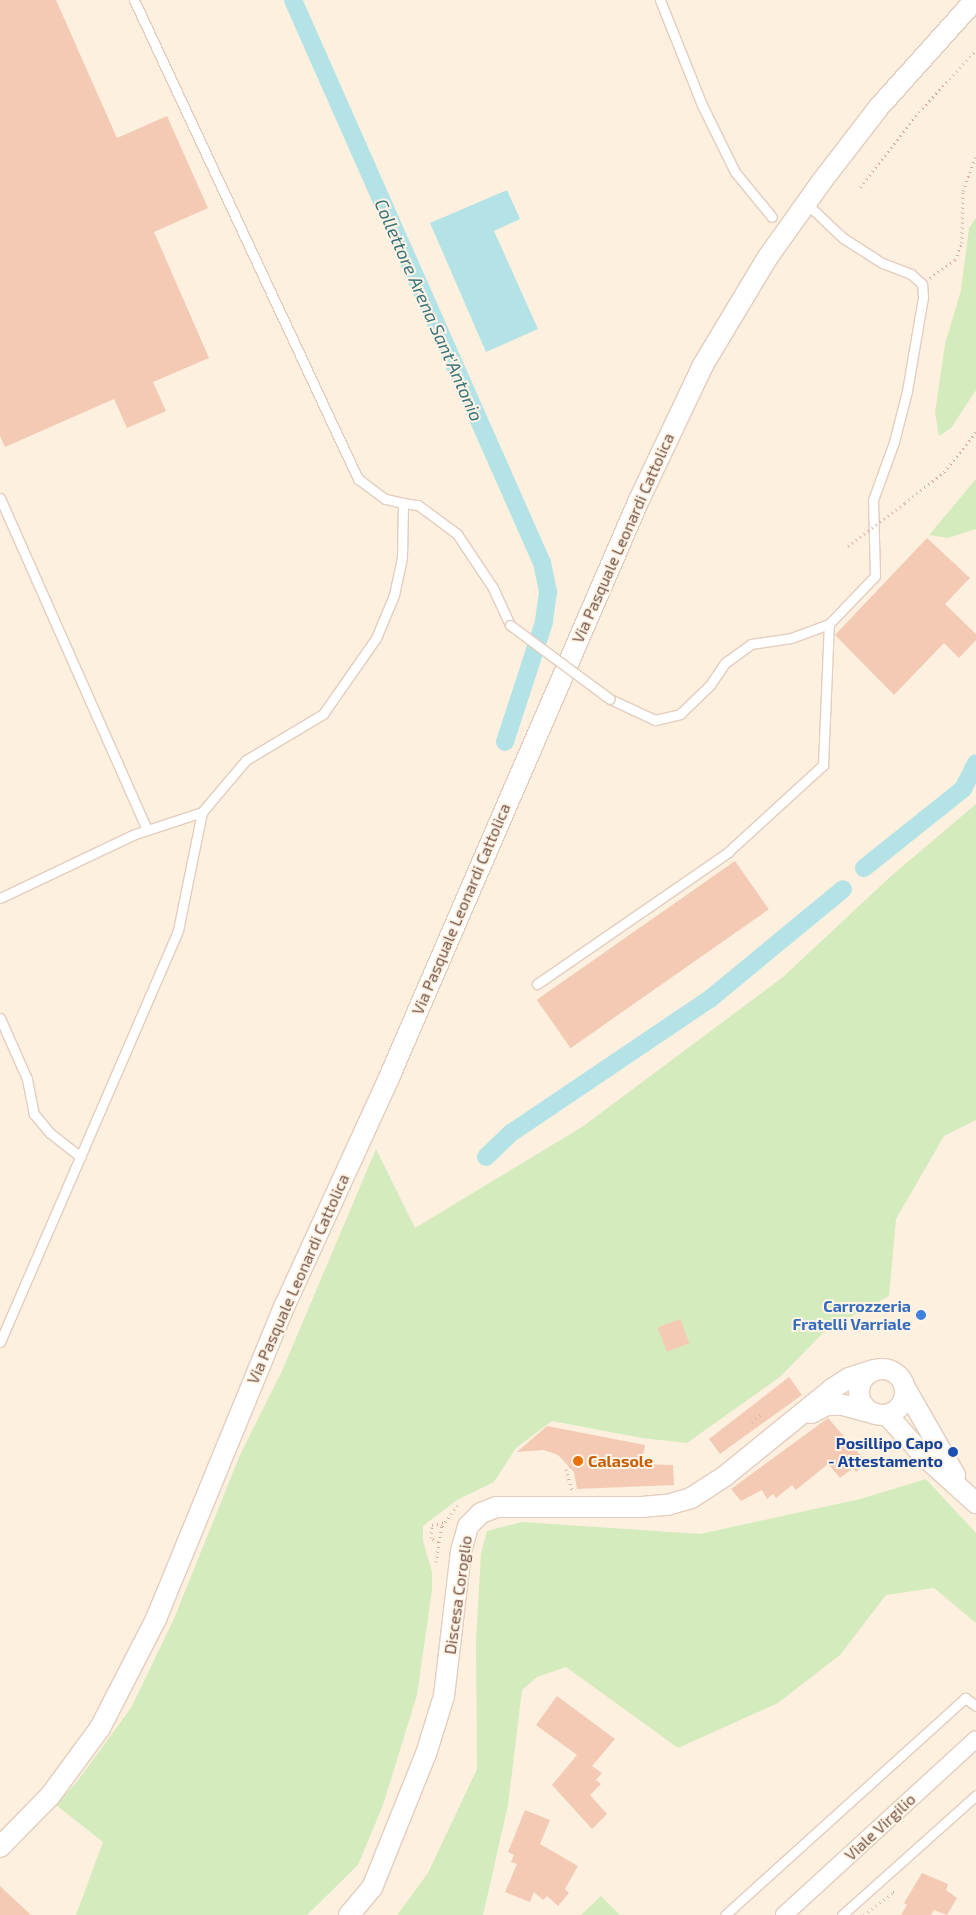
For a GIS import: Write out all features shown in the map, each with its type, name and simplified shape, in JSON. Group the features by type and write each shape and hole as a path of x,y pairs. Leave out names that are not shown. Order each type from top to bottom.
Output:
{"street":[{"name":"Via Pasquale Leonardi Cattolica","path":"0,1847 50,1796 100,1728 156,1619 284,1305 391,1073 663,448 727,324 768,257 806,203 879,107 975,0"},
{"path":"874,1370 889,1370 904,1386 970,1498 880,1414 861,1403 859,1395 862,1380 874,1370"},
{"name":"Discesa Coroglio","path":"348,1915 372,1888 429,1746 444,1696 461,1551 468,1526 481,1513 497,1507 650,1506 691,1498 725,1476 798,1419 832,1389 849,1378 874,1370"},
{"path":"880,1414 903,1401 904,1386"},
{"name":"Discesa Coroglio","path":"798,1419 827,1405 843,1405 880,1414"},
{"name":"Viale Virgilio","path":"784,1915 976,1739"}],"lane":[{"path":"134,0 358,479 385,499 418,505 457,534 493,588 510,624 610,699 655,720 680,714 710,685 725,663 751,644 791,638 829,624 875,576 873,500 894,442 907,391 923,297 922,284 911,274 882,263 843,238 806,203"},
{"path":"660,0 702,105 735,172 772,217"},
{"path":"0,498 147,830"},
{"path":"0,1342 82,1157 178,930 202,812 246,760 324,714 376,638 394,595 398,576 403,503"},
{"path":"537,984 728,852 823,765 829,624"},
{"path":"0,898 147,830 202,812"},
{"path":"0,1018 27,1079 34,1114 50,1133 82,1157"},
{"path":"725,1915 964,1698 976,1706"},
{"path":"842,1915 976,1795"}],"path":[{"path":"860,187 920,112 976,50"},
{"path":"922,284 954,260 962,243 964,192 976,154"},
{"path":"848,546 944,472 976,432"},
{"path":"752,1422 761,1415"},
{"path":"570,1466 566,1469 573,1493 578,1493"},
{"path":"436,1562 438,1542 446,1522 457,1506"},
{"path":"438,1542 431,1538 432,1524 446,1522"}],"green space":[{"path":"976,218 976,390 951,428 939,436 935,413 945,344 961,290 969,228"},
{"path":"976,479 976,529 948,538 929,535"},
{"path":"976,804 976,1120 944,1136 896,1219 889,1296 825,1331 780,1377 687,1443 642,1438 552,1421 516,1448 494,1482 457,1500 423,1526 423,1541 432,1572 432,1590 417,1695 383,1805 358,1865 307,1915 76,1915 103,1842 56,1805 75,1784 131,1708 173,1621 240,1455 282,1371 376,1149 415,1228 582,1127 783,977 890,877"},
{"path":"926,1479 976,1533 976,1623 934,1588 886,1595 840,1655 778,1703 678,1748 566,1667 537,1677 522,1690 508,1805 483,1915 397,1915 428,1873 477,1769 476,1642 481,1553 487,1531 522,1522 700,1534 860,1499"},
{"path":"601,1896 620,1915 581,1915"}],"water":[{"path":"507,190 520,219 494,231 538,329 486,352 430,223"}],"building":[{"path":"0,0 56,0 117,138 167,116 208,208 154,232 209,358 153,382 166,411 127,428 114,399 5,447 0,436"},
{"path":"927,538 970,578 945,604 976,634 976,640 959,658 944,643 894,695 835,635"},
{"path":"735,861 769,909 571,1048 537,1000"},
{"path":"680,1319 689,1343 667,1352 658,1328"},
{"path":"789,1377 802,1395 720,1454 709,1439"},
{"path":"828,1418 867,1463 856,1472 853,1468 840,1478 828,1464 796,1490 792,1485 776,1498 773,1494 767,1499 762,1490 741,1501 731,1489"},
{"path":"547,1426 645,1445 641,1464 673,1465 674,1485 577,1489 574,1472 558,1455 544,1450 517,1452"},
{"path":"557,1696 615,1739 592,1766 602,1773 596,1780 601,1784 590,1795 607,1814 592,1829 552,1785 577,1755 536,1725"},
{"path":"525,1810 550,1820 540,1844 578,1866 565,1889 569,1893 558,1906 547,1896 543,1900 534,1892 530,1902 505,1892 517,1864 511,1862 514,1855 508,1852"},
{"path":"922,1873 948,1884 946,1890 957,1898 947,1915 934,1910 931,1915 901,1915 907,1905 904,1903"},
{"path":"0,1886 31,1915 0,1915"}],"waterway":[{"name":"Collettore Arena Sant'Antonio","path":"293,0 542,563 548,592 544,622 505,742"},
{"path":"864,868 963,789 976,763"},
{"path":"486,1157 511,1133 711,998 843,889"}],"place":[{"name":"Carrozzeria Fratelli Varriale","path":"921,1315"},
{"name":"Posillipo Capo - Attestamento","path":"953,1452"},
{"name":"Calasole","path":"578,1461"}]}
